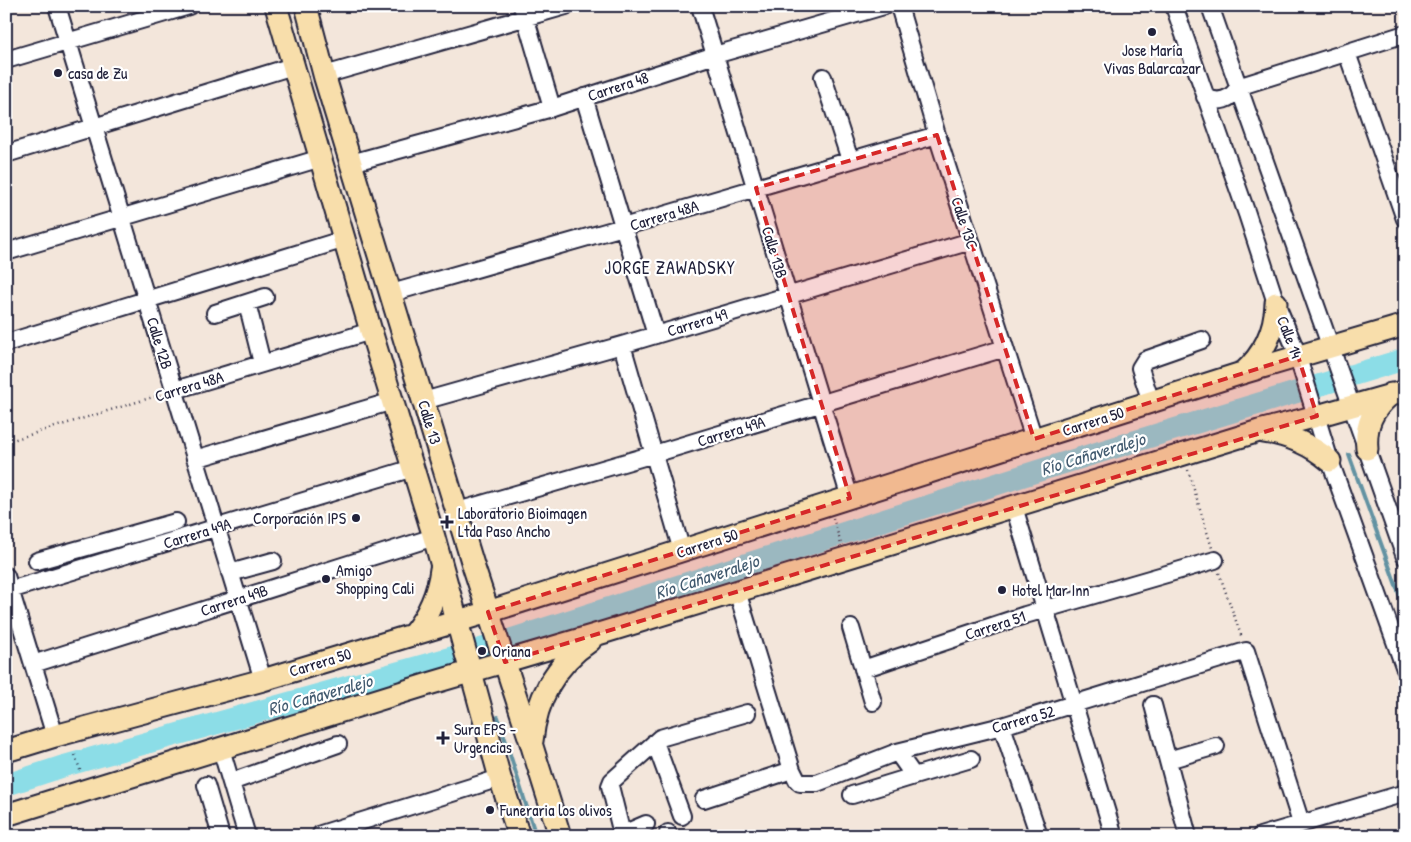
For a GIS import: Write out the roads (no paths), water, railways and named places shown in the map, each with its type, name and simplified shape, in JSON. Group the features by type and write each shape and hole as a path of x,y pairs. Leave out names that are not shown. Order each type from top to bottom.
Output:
{"main road":[{"name":"Calle 13","path":"276,6 434,537 500,778 519,836"},
{"name":"Calle 13","path":"306,6 325,78 474,568 532,743 560,836"},
{"path":"1242,374 1256,360 1267,343 1274,321 1276,303"},
{"path":"371,330 399,322"},
{"name":"Carrera 50","path":"6,751 263,680 413,634 490,617 525,600 1242,374 1331,351 1405,325"},
{"path":"6,815 432,683 470,668 605,632 1316,412 1350,402 1398,393"},
{"path":"1367,449 1366,436 1372,417 1382,402 1398,393"},
{"path":"1259,431 1281,435 1302,442 1330,461"},
{"path":"413,634 427,615 434,601 439,587 441,564"},
{"path":"474,568 484,582 493,589 508,597 525,600"},
{"path":"532,743 534,724 539,706 556,672 564,662 584,645 605,632"},
{"path":"432,683 451,687 463,693 483,715"},
{"path":"483,715 485,699 495,691 507,690 514,694 516,698"}],"street":[{"name":"Calle 12B","path":"57,6 263,680"},
{"path":"6,60 189,6"},
{"path":"325,78 335,72 524,13 566,6"},
{"name":"Calle 13B","path":"700,6 850,498"},
{"name":"Carrera 48","path":"352,166 362,160 552,108 715,55 884,6"},
{"name":"Calle 13C","path":"899,6 937,135 1034,439"},
{"name":"Calle 14","path":"1174,6 1276,303 1299,360 1330,461 1405,669"},
{"name":"Calle 14","path":"1210,6 1405,557"},
{"path":"524,13 552,108"},
{"path":"1205,97 1216,101 1227,99 1238,87 1405,34"},
{"path":"1347,52 1405,219"},
{"path":"6,154 293,66"},
{"path":"823,77 850,160"},
{"path":"584,98 656,335"},
{"name":"Carrera 48A","path":"392,296 402,290 937,135"},
{"path":"6,252 321,158"},
{"path":"6,343 345,239"},
{"name":"Carrera 49","path":"424,404 434,398 622,345 971,241"},
{"path":"214,313 265,297"},
{"path":"247,303 262,363"},
{"name":"Carrera 48A","path":"175,390 371,330"},
{"path":"1152,402 1140,368 1145,360 1202,340"},
{"path":"622,345 682,550"},
{"name":"Carrera 49A","path":"458,514 468,508 1005,348"},
{"path":"196,459 393,401"},
{"name":"Carrera 49A","path":"8,583 109,560 412,468"},
{"path":"1014,507 1114,836"},
{"path":"37,561 176,522"},
{"name":"Carrera 49B","path":"33,664 434,537"},
{"path":"104,543 109,560"},
{"name":"Carrera 51","path":"863,669 1045,610 1215,560"},
{"path":"230,573 273,561"},
{"path":"8,583 13,625 33,664 55,736"},
{"path":"737,591 796,776"},
{"path":"851,628 873,702"},
{"name":"Carrera 52","path":"704,799 796,776 817,783 897,752 1002,726 1246,651 1301,823"},
{"path":"1153,705 1188,836"},
{"path":"646,824 620,835 610,783 660,738 747,713"},
{"path":"1002,726 1039,836"},
{"path":"655,742 682,816"},
{"path":"231,782 338,744"},
{"path":"1168,760 1216,746"},
{"path":"221,748 245,835"},
{"path":"897,752 914,776"},
{"path":"852,795 971,759"},
{"path":"321,834 500,778"},
{"path":"206,785 221,836"},
{"path":"1260,836 1405,793"}],"waterway":[{"name":"Río Cañaveralejo","path":"6,785 64,766 478,650 1044,469 1405,359"},
{"path":"1349,455 1405,610"},
{"path":"498,717 536,836"}],"place":[{"name":"Jose María Vivas Balarcazar","path":"1152,32"},
{"name":"casa de Zu","path":"58,73"},
{"name":"Corporación IPS","path":"356,518"},
{"name":"Laboratorio Bioimagen Ltda Paso Ancho","path":"447,522"},
{"name":"Amigo Shopping Cali","path":"326,579"},
{"name":"Hotel Mar Inn","path":"1002,590"},
{"name":"Oriana","path":"482,651"},
{"name":"Sura EPS - Urgencias","path":"443,738"},
{"name":"Funeraria los olivos","path":"490,810"}],"district":[{"name":"JORGE ZAWADSKY","path":"670,268"}]}
